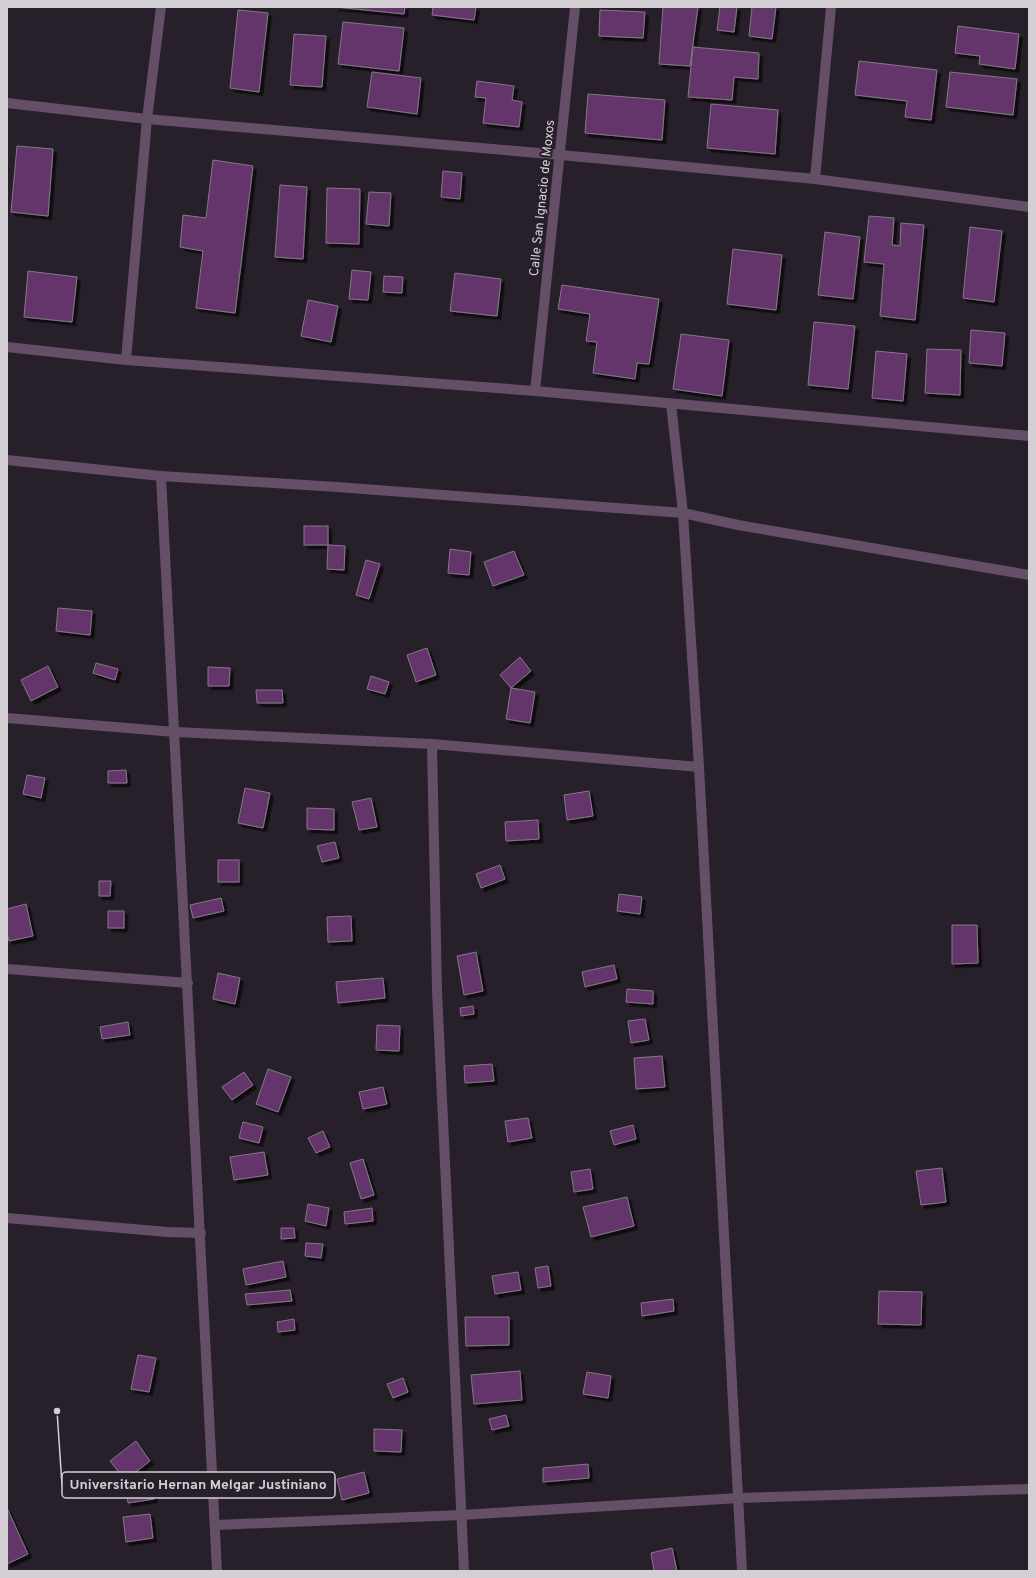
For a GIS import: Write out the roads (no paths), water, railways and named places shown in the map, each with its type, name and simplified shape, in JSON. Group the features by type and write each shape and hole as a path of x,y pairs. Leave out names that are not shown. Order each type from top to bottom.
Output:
{"street":[{"path":"126,360 147,119 161,7"},
{"name":"Calle San Ignacio de Moxos","path":"535,391 561,155 575,7"},
{"path":"815,180 831,7"},
{"path":"7,103 147,119 561,155 815,180 1029,207"},
{"path":"7,347 126,360 535,391 1029,436"},
{"path":"671,404 683,513 699,767 742,1571"},
{"path":"7,460 161,476 337,487 683,513 738,525 1029,575"},
{"path":"161,476 216,1525 217,1571"},
{"path":"7,718 175,732 432,744 699,767"},
{"path":"432,744 437,991 464,1571"},
{"path":"7,969 188,983"},
{"path":"7,1218 167,1232 200,1233"},
{"path":"216,1525 461,1515 739,1498 1029,1489"}],"place":[{"name":"Universitario Hernan Melgar Justiniano","path":"57,1411"}]}
